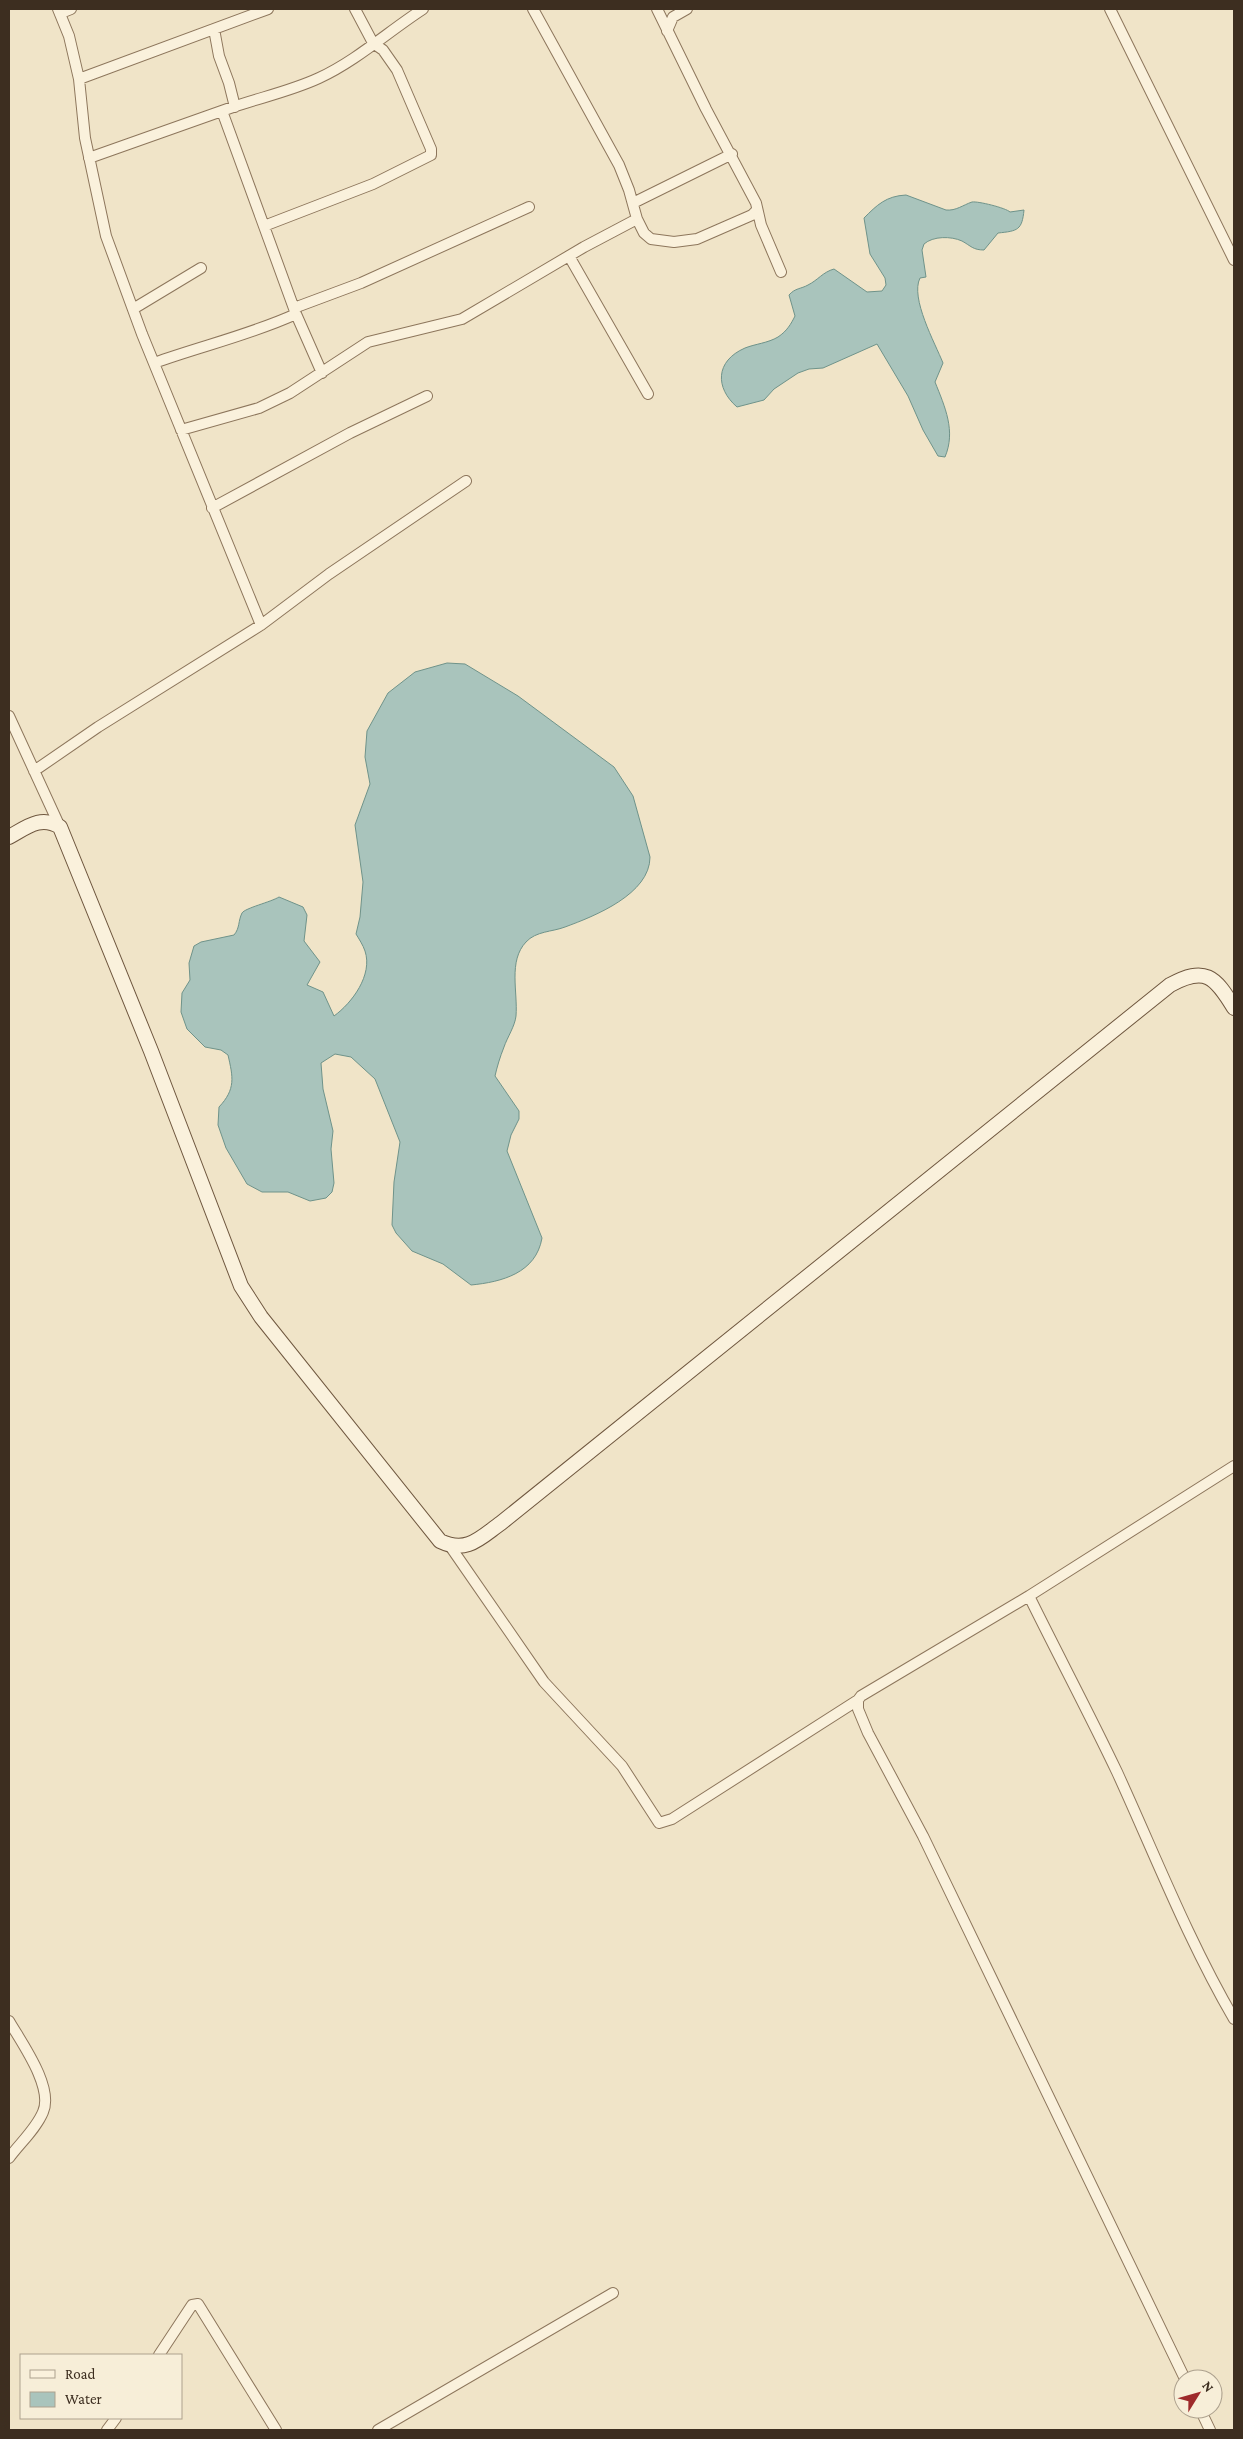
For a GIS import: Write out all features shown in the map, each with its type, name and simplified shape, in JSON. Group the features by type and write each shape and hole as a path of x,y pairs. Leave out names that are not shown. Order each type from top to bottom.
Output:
{"street":[{"path":"71,9 60,11 69,36 79,79 85,138 106,236 154,363 261,625"},
{"path":"79,79 266,9"},
{"path":"264,226 373,184 431,155 431,149 398,70 383,50 373,43 355,9"},
{"path":"89,158 222,111 292,89 319,78 357,56 424,9"},
{"path":"533,9 619,165 637,219 644,232 651,239 686,241 713,233 752,215 757,210"},
{"path":"657,9 706,109 732,154 756,203 761,225 781,272"},
{"path":"667,31 673,17 687,9"},
{"path":"1110,9 1234,260"},
{"path":"214,29 219,56 229,83 234,107"},
{"path":"222,111 295,311 322,373"},
{"path":"632,203 732,154"},
{"path":"154,363 267,327 295,311 529,207"},
{"path":"181,430 259,408 290,393 368,342 462,319 569,256 637,219"},
{"path":"569,256 648,394"},
{"path":"133,309 201,268"},
{"path":"212,508 350,433 427,396"},
{"path":"34,771 98,727 261,625 329,574 466,481"},
{"path":"9,716 60,827 148,1042 241,1286 261,1317 356,1438 440,1541 450,1546 468,1546 501,1523 1170,985 1196,974 1209,977 1221,986 1234,1008"},
{"path":"9,837 41,820 52,822 60,827"},
{"path":"450,1546 544,1682 622,1766 659,1823 672,1819 858,1700 861,1696 1028,1596 1234,1466"},
{"path":"1028,1596 1116,1770 1167,1888 1212,1982 1234,2019"},
{"path":"858,1700 858,1709 868,1733 923,1836 1180,2369"},
{"path":"9,2021 34,2064 45,2097 44,2110 37,2123 9,2158"},
{"path":"378,2430 613,2293"},
{"path":"160,2354 192,2305 198,2304 276,2430"},
{"path":"107,2430 115,2419"}],"water":[{"path":"906,195 946,210 953,210 975,202 998,207 1010,212 1024,210 1022,222 1018,228 998,233 984,250 975,248 958,239 942,238 928,241 924,244 922,250 926,277 920,278 918,297 925,320 943,363 935,382 948,419 949,438 945,457 938,456 923,430 908,396 877,344 823,368 809,369 798,373 774,389 764,400 737,407 725,392 722,383 723,367 735,353 774,339 786,330 795,316 789,295 791,293 834,269 867,292 882,291 886,285 885,278 870,254 864,218 887,199"},
{"path":"447,663 465,664 518,696 614,767 633,796 650,857 648,870 641,882 619,902 591,917 560,929 534,936 520,950 515,967 516,1016 513,1028 501,1054 495,1076 519,1111 519,1119 511,1135 507,1151 542,1238 533,1260 516,1274 483,1284 471,1285 443,1264 412,1251 396,1233 392,1225 394,1182 400,1142 375,1079 351,1057 335,1054 321,1063 323,1089 333,1131 331,1149 334,1183 332,1192 326,1198 310,1201 288,1192 262,1192 247,1184 226,1148 218,1125 219,1107 228,1094 232,1082 228,1055 221,1050 205,1047 187,1029 181,1012 182,993 190,980 189,963 194,946 201,942 234,935 244,911 279,897 303,907 307,915 304,941 320,962 307,985 323,992 334,1016 348,1004 363,979 367,960 364,949 356,934 360,917 363,882 355,825 370,784 365,757 367,731 388,693 415,672"}]}
